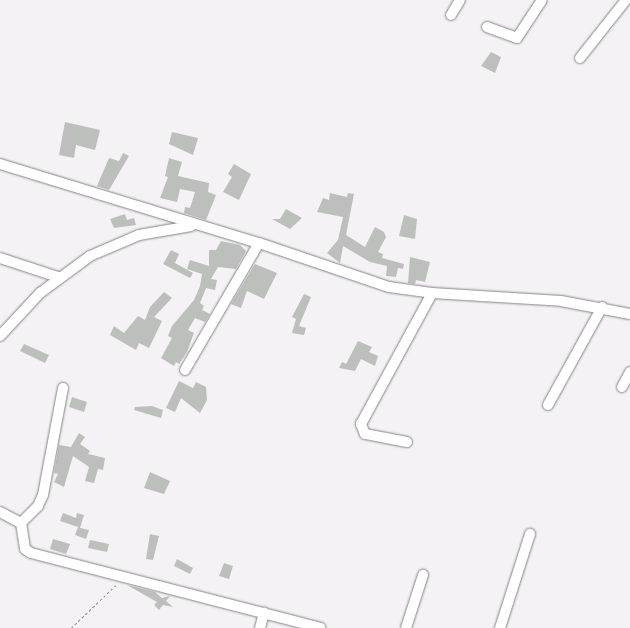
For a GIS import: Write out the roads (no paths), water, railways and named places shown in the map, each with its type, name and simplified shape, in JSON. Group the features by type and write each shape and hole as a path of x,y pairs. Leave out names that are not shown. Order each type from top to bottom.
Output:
{"street":[{"path":"451,15 460,0"},
{"path":"487,27 517,38 542,0"},
{"path":"580,58 626,0"},
{"path":"0,155 4,165 195,225 259,243 389,287 432,293 561,301 602,307 630,314"},
{"path":"0,336 58,277 116,243 167,228 195,225"},
{"path":"185,370 259,243"},
{"path":"0,258 58,277"},
{"path":"407,442 365,434 361,424 432,293"},
{"path":"548,405 602,307"},
{"path":"622,387 630,372"},
{"path":"21,523 38,506 43,495 63,388"},
{"path":"0,512 21,523"},
{"path":"21,523 25,549 31,553 126,576 320,628"},
{"path":"500,628 530,534"},
{"path":"406,628 423,575"},
{"path":"260,628 264,613"}]}
